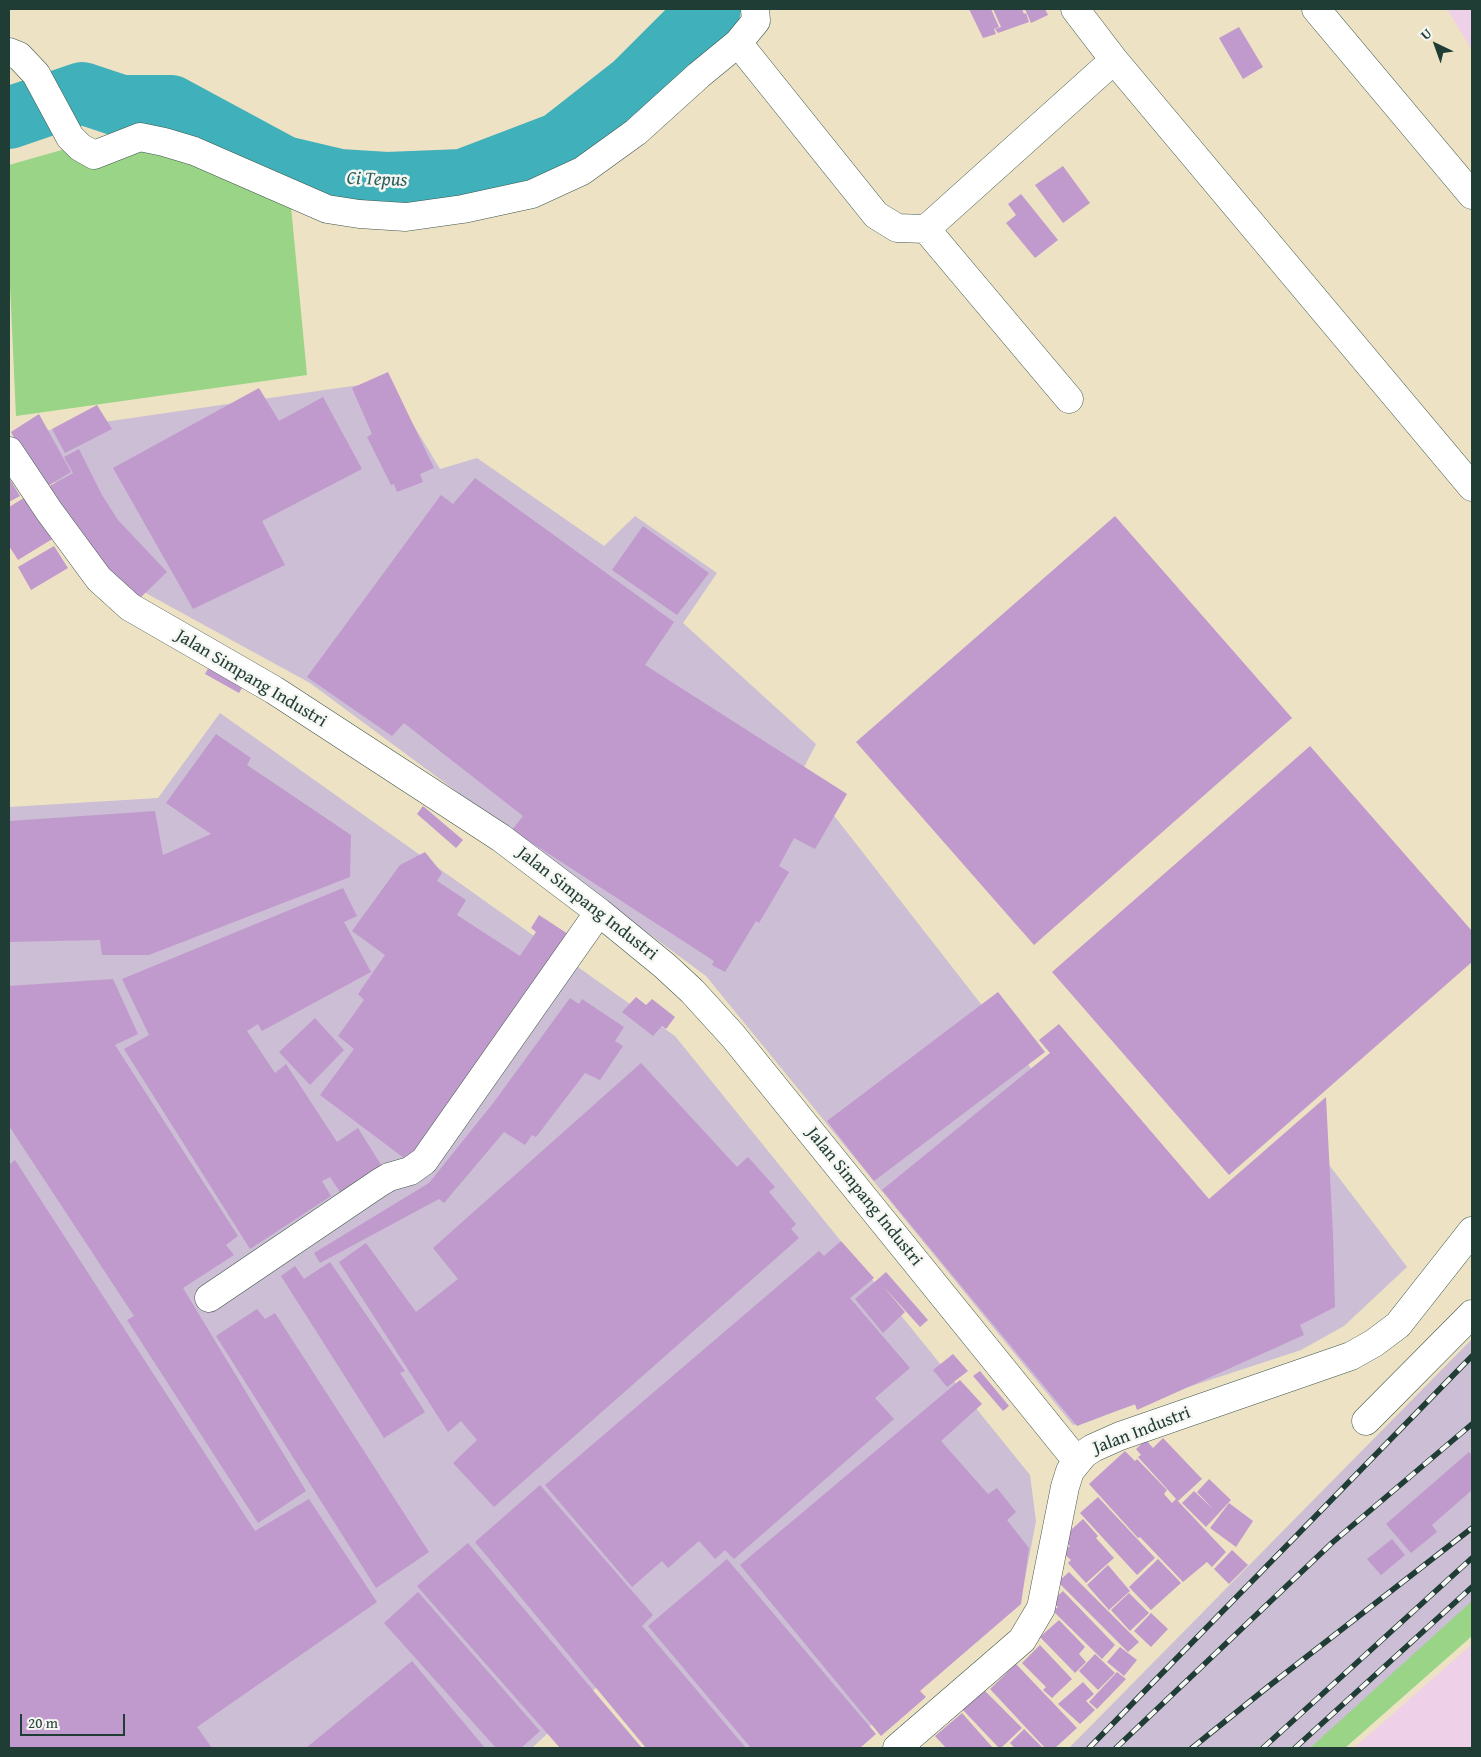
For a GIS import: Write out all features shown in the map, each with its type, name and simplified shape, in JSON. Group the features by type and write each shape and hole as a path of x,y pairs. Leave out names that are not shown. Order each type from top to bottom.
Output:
{"street":[{"path":"9,52 19,56 36,74 70,137 80,147 94,154 140,137 194,151 327,209 359,214 406,217 463,209 532,194 582,171 636,132 699,75 738,44 756,21 755,9"},
{"path":"1076,9 1114,60 1472,485"},
{"path":"1316,9 1472,194"},
{"path":"738,44 876,215 897,228 926,229 1114,60"},
{"path":"926,229 1070,398"},
{"name":"Jalan Simpang Industri","path":"9,451 49,511 99,579 130,607 282,695 501,838 599,912 665,966 692,991 733,1036 1077,1461"},
{"path":"209,1298 379,1183 389,1177 410,1171 424,1161 599,912"},
{"name":"Jalan Industri","path":"897,1748 1022,1640 1041,1608 1070,1470 1077,1461 1093,1448 1120,1436 1351,1356 1374,1343 1398,1325 1472,1231"},
{"path":"1366,1421 1472,1314"}],"shaded area":[{"path":"1447,9 1472,9 1472,50"},
{"path":"387,381 440,469 477,458 604,546 635,516 717,573 683,623 816,744 797,781 825,804 1182,1262 1320,1153 1407,1267 1344,1326 1301,1350 1073,1425 706,976 310,683 142,591 99,545 21,434"},
{"path":"220,713 675,1036 1030,1475 1036,1521 1020,1605 843,1748 649,1748 597,1687 532,1748 9,1748 9,807 158,798"},
{"path":"1472,1339 1472,1632 1339,1748 1069,1748"},
{"path":"1472,1644 1472,1748 1354,1748"}],"green space":[{"path":"121,133 290,196 307,375 16,416 9,263 9,165"},
{"path":"1472,1601 1472,1636 1345,1748 1310,1748"}],"building":[{"path":"969,9 991,9 999,27 994,29 996,34 983,38"},
{"path":"993,9 1022,9 1024,14 1026,13 1029,22 998,33 995,29 1001,27"},
{"path":"1025,9 1045,9 1048,15 1031,23"},
{"path":"1239,27 1263,67 1243,79 1219,38"},
{"path":"1063,166 1090,203 1063,223 1035,185"},
{"path":"1021,194 1058,240 1035,258 1006,223 1016,215 1008,204"},
{"path":"388,372 434,468 420,474 423,482 397,492 394,484 391,485 367,437 372,434 352,388"},
{"path":"259,388 279,421 323,397 362,469 262,521 285,565 193,609 113,468"},
{"path":"97,405 112,429 65,453 52,429"},
{"path":"39,414 71,472 43,489 11,432"},
{"path":"79,449 102,495 118,520 167,572 138,600 113,575 44,489 73,473 64,457"},
{"path":"9,478 20,496 9,502"},
{"path":"475,478 674,622 645,665 847,794 815,849 794,838 779,866 789,872 759,923 756,921 725,972 712,965 714,961 512,830 523,816 404,723 392,736 307,677 441,495 453,504"},
{"path":"27,496 54,538 18,560 9,546 9,507"},
{"path":"1115,516 1292,718 1034,945 856,742"},
{"path":"643,526 709,573 677,615 612,570"},
{"path":"54,546 68,568 31,590 18,567"},
{"path":"211,663 245,683 239,693 205,674"},
{"path":"216,734 251,758 247,765 351,835 350,877 149,955 102,955 100,940 9,942 9,821 155,811 163,855 211,834 166,803"},
{"path":"1310,746 1472,931 1472,962 1229,1175 1052,972"},
{"path":"423,806 463,840 456,848 417,814"},
{"path":"425,852 442,873 437,881 466,900 457,915 520,956 536,932 531,928 539,915 568,934 412,1164 320,1095 354,1049 338,1036 364,1000 358,994 385,955 352,931 400,865"},
{"path":"343,888 357,916 344,922 371,972 262,1031 258,1024 247,1031 275,1073 286,1064 337,1142 358,1128 383,1168 342,1195 330,1177 322,1181 331,1196 250,1249 124,1049 149,1035 122,979"},
{"path":"113,979 138,1034 115,1045 238,1236 226,1245 234,1255 183,1288 306,1491 258,1523 127,1320 134,1316 9,1126 9,986"},
{"path":"998,992 1045,1052 874,1181 827,1121"},
{"path":"636,997 646,1005 652,999 675,1017 666,1029 662,1026 653,1036 622,1012"},
{"path":"570,998 579,1004 582,999 624,1027 615,1041 623,1046 600,1080 585,1073 536,1137 532,1135 525,1145 504,1132 444,1203 439,1199 320,1263 314,1253 429,1183 494,1102"},
{"path":"315,1018 344,1050 310,1085 279,1052"},
{"path":"1059,1024 1209,1199 1326,1097 1333,1235 1335,1307 1300,1325 1304,1335 1137,1410 1135,1404 1077,1426 882,1190 1050,1053 1039,1040"},
{"path":"641,1063 737,1167 748,1157 775,1187 769,1192 796,1224 791,1229 799,1238 494,1507 453,1463 477,1440 461,1421 448,1432 339,1262 366,1243 416,1312 458,1279 433,1248"},
{"path":"15,1160 255,1531 309,1499 377,1602 197,1727 212,1748 9,1748 9,1165"},
{"path":"841,1241 874,1278 850,1298 910,1368 875,1398 894,1419 734,1559 725,1550 715,1559 699,1541 668,1568 662,1561 632,1587 545,1485 819,1251 824,1256"},
{"path":"330,1262 405,1371 400,1373 425,1412 384,1438 281,1276 295,1266 304,1279"},
{"path":"886,1272 928,1320 920,1327 882,1285 905,1312 883,1333 855,1299"},
{"path":"257,1309 265,1319 275,1313 429,1552 376,1588 216,1336"},
{"path":"953,1354 968,1371 947,1387 933,1370"},
{"path":"980,1371 1009,1406 1003,1411 973,1376"},
{"path":"960,1380 982,1404 941,1441 988,1494 997,1488 1016,1512 1007,1520 1029,1548 1021,1604 920,1691 926,1697 881,1736 740,1565"},
{"path":"1163,1438 1202,1479 1178,1501 1138,1457 1141,1455 1136,1449 1146,1440 1153,1448"},
{"path":"1125,1451 1135,1461 1137,1459 1167,1490 1164,1494 1172,1503 1176,1499 1226,1552 1212,1567 1207,1562 1183,1582 1140,1537 1138,1538 1089,1484"},
{"path":"1469,1452 1472,1455 1472,1490 1432,1525 1437,1532 1411,1553 1386,1524"},
{"path":"1209,1479 1231,1500 1206,1527 1182,1503 1194,1491 1213,1509 1197,1492"},
{"path":"540,1485 653,1615 642,1626 746,1748 646,1748 475,1542"},
{"path":"1098,1497 1155,1558 1137,1575 1080,1513"},
{"path":"1229,1503 1253,1521 1236,1547 1210,1528"},
{"path":"1083,1519 1098,1536 1096,1538 1114,1558 1086,1583 1068,1563 1071,1560 1062,1552 1070,1546 1062,1538"},
{"path":"1392,1539 1405,1555 1381,1575 1367,1559"},
{"path":"468,1543 642,1748 560,1748 417,1586"},
{"path":"1232,1550 1248,1565 1229,1584 1214,1569"},
{"path":"727,1559 876,1734 860,1748 751,1748 648,1626"},
{"path":"1158,1559 1181,1583 1151,1610 1129,1587"},
{"path":"1108,1565 1130,1591 1109,1610 1087,1585"},
{"path":"1069,1572 1139,1642 1128,1652 1058,1582"},
{"path":"1063,1591 1115,1645 1102,1659 1053,1611 1058,1607 1052,1601"},
{"path":"418,1592 540,1731 521,1748 496,1748 384,1623"},
{"path":"1129,1593 1149,1613 1130,1631 1111,1610"},
{"path":"1151,1613 1168,1629 1151,1647 1134,1631"},
{"path":"1059,1620 1085,1647 1079,1654 1086,1662 1075,1673 1040,1637"},
{"path":"1040,1645 1072,1679 1052,1698 1043,1690 1046,1687 1022,1663"},
{"path":"1120,1647 1137,1660 1124,1676 1107,1662"},
{"path":"1095,1654 1115,1673 1098,1690 1079,1671"},
{"path":"412,1661 485,1748 306,1748"},
{"path":"1016,1664 1077,1728 1055,1748 1045,1748 990,1689"},
{"path":"1117,1672 1126,1679 1097,1709 1089,1702"},
{"path":"1083,1682 1094,1694 1086,1701 1095,1710 1080,1724 1058,1704"},
{"path":"983,1689 1022,1728 1001,1748 962,1709"},
{"path":"962,1713 993,1748 946,1748 935,1736"},
{"path":"1024,1729 1043,1748 1015,1748 1010,1743"}],"waterway":[{"name":"Ci Tepus","path":"9,118 82,93 121,106 171,106 284,167 339,180 387,183 463,180 560,143 634,85 710,9"}],"railway":[{"path":"1089,1748 1472,1356"},
{"path":"1116,1748 1333,1542 1472,1424"},
{"path":"1192,1748 1472,1528"},
{"path":"1263,1748 1472,1558"},
{"path":"1295,1748 1472,1587"}]}
